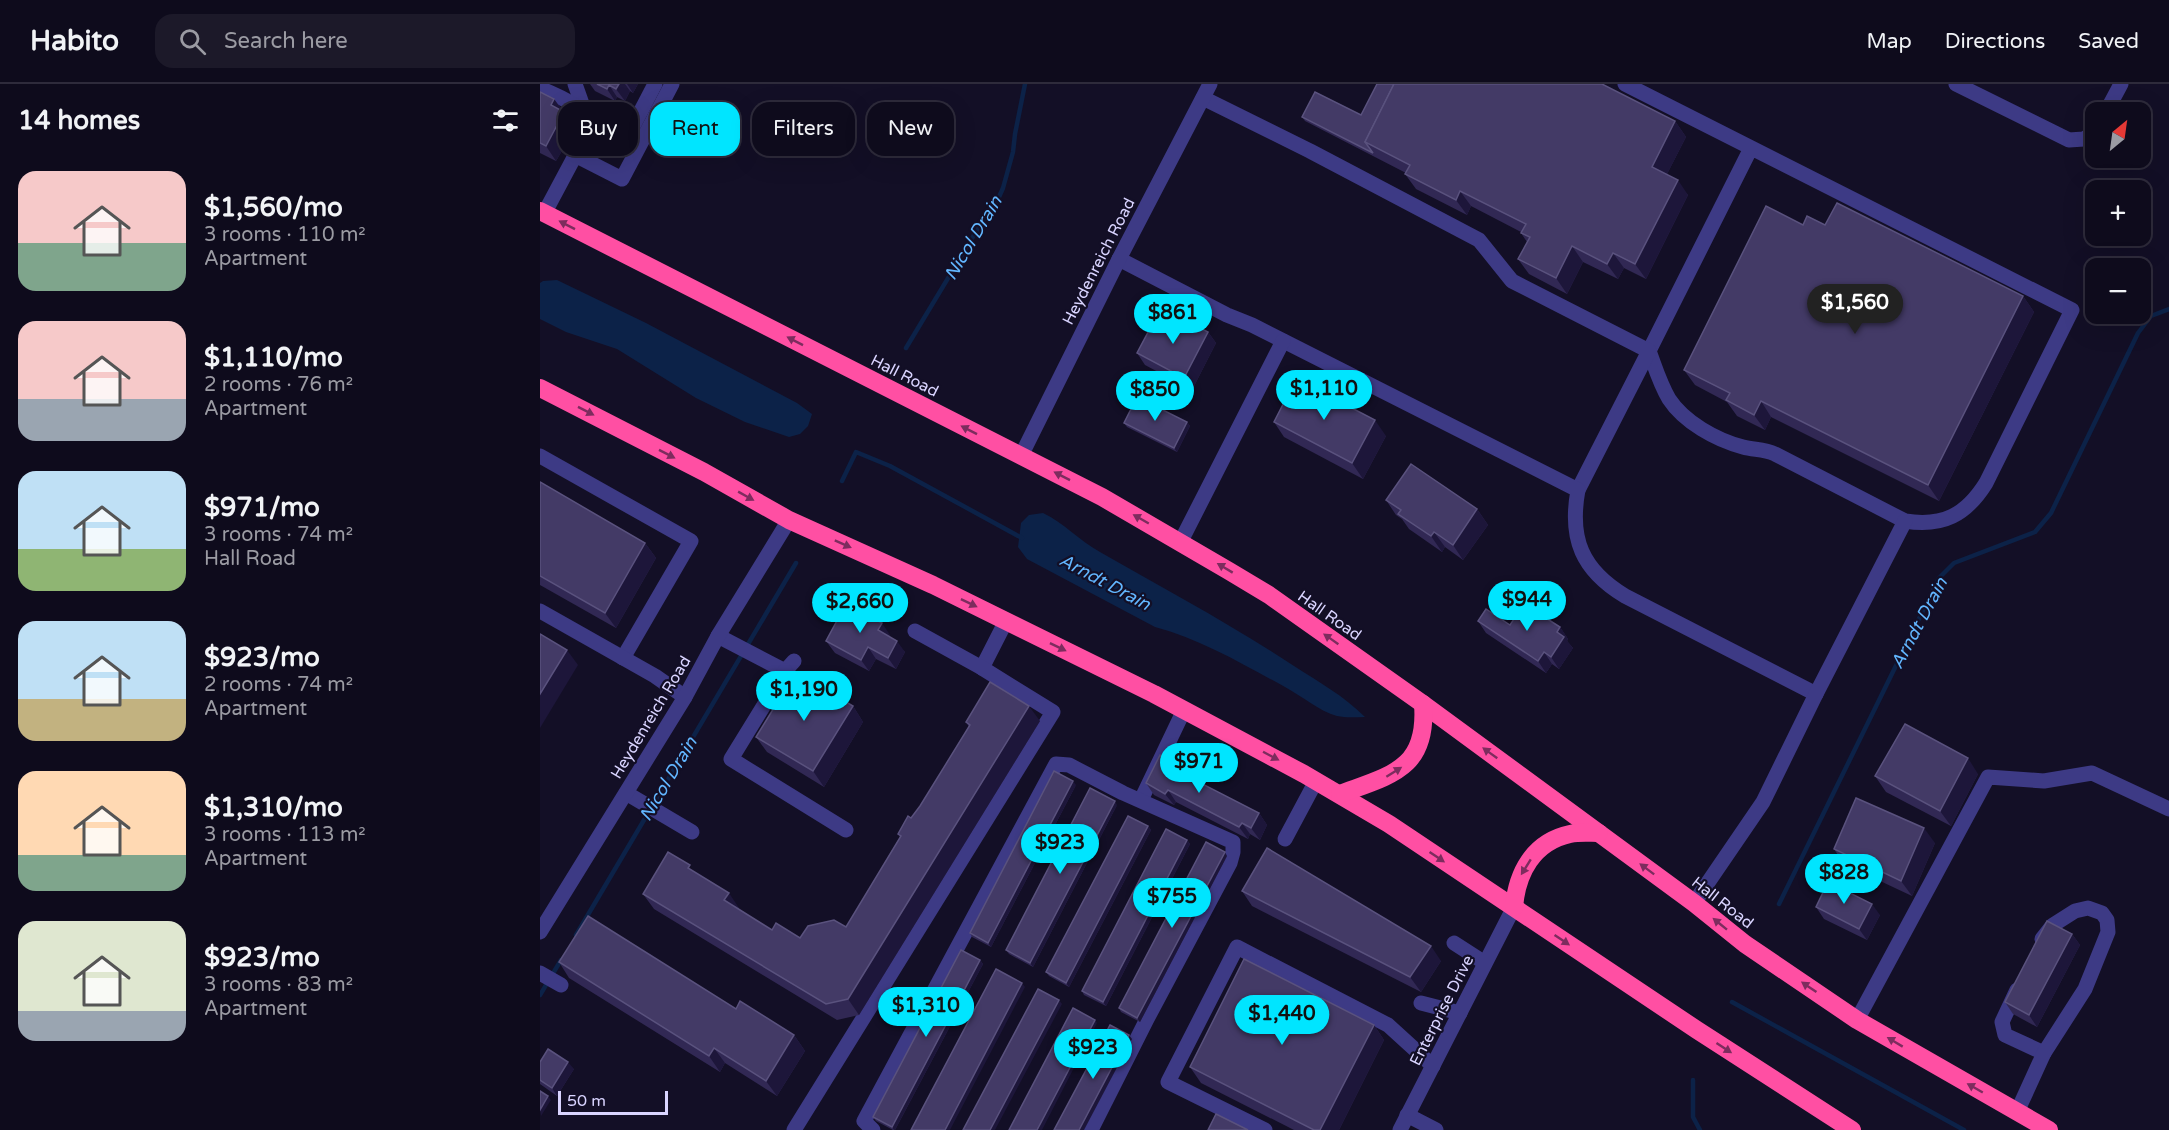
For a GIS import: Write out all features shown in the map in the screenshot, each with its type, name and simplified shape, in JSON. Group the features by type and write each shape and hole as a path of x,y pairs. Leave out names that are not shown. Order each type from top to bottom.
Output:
{"highway":[{"name":"Hall Road","path":"542,213 1102,497 1181,541 1269,595 1423,704 1694,903 1745,944 1857,1020 2049,1130"},
{"path":"540,388 704,472 789,520 933,585 1006,621 1184,710 1340,794 1852,1130"},
{"path":"1340,794 1385,778 1398,771 1409,760 1421,740 1425,724 1423,704"},
{"path":"1514,907 1515,887 1522,871 1534,854 1557,838 1571,834 1599,833"}],"street":[{"path":"575,84 581,102"},
{"path":"638,117 655,84"},
{"path":"638,149 672,84"},
{"path":"1206,91 1269,132 1310,151 1479,240 1512,281 1648,351 1671,401 1678,410 1698,426 1726,441 1775,454 1905,521 1924,524 1946,519 1959,513 1979,495 2072,310 1625,84"},
{"path":"1956,84 2062,137 2077,141 2085,137"},
{"path":"2111,102 2121,84"},
{"path":"540,88 568,102"},
{"name":"Heydenreich Road","path":"1021,456 1206,91"},
{"path":"1751,148 1578,490 1575,526 1578,542 1587,563 1605,582 1625,596 1816,694"},
{"path":"542,213 575,156"},
{"path":"578,156 622,179 634,156"},
{"path":"1119,259 1578,490"},
{"path":"1181,541 1283,341"},
{"path":"540,456 691,541 623,658"},
{"name":"Heydenreich Road","path":"540,932 685,697 718,636 789,520"},
{"path":"1694,903 1763,802 1905,521"},
{"path":"540,611 655,676 685,697"},
{"path":"982,668 1006,621"},
{"path":"794,1130 1053,712 982,668 915,632"},
{"path":"718,636 790,666 731,759 846,830"},
{"path":"1141,800 1184,710"},
{"path":"873,1130 864,1121 1056,764 1069,765 1124,793 1233,842 1230,863 1091,1130"},
{"path":"1857,1020 1988,777 2044,781 2092,773 2169,809"},
{"path":"1285,839 1316,781"},
{"path":"626,793 692,832"},
{"name":"Enterprise Drive","path":"1400,1130 1514,907"},
{"path":"2018,1112 2044,1053 2085,989 2108,932 2107,920 2102,913 2088,908 2075,912 2053,925 2034,955"},
{"path":"1454,943 1485,963"},
{"path":"1265,1130 1168,1082 1237,948 1388,1025 1433,1066"},
{"path":"540,973 561,985"},
{"path":"2025,974 2002,1022 2005,1035 2044,1053"},
{"path":"1421,1004 1460,1013"},
{"path":"1407,1115 1436,1130"}],"water":[{"path":"557,280 646,323 797,403 812,414 808,426 800,434 789,437 745,422 696,398 617,349 566,332 540,319 540,283"},
{"path":"1043,513 1093,548 1271,651 1340,696 1365,717 1340,717 1330,714 1222,653 1189,638 1155,627 1027,559 1018,547 1021,523 1029,515"}],"building":[{"path":"597,84 619,84 616,89 609,85 607,89"},
{"path":"1377,84 1394,84 1365,142 1373,153 1302,117 1315,92 1361,115"},
{"path":"1394,84 1602,84 1675,121 1652,167 1678,180 1635,264 1613,253 1607,264 1572,246 1556,278 1518,259 1530,237 1521,233 1526,224 1460,191 1456,200 1405,174 1410,165 1365,142"},
{"path":"540,92 554,99 551,105 558,109 558,123 546,146 540,143"},
{"path":"1837,203 2023,296 1928,485 1761,401 1754,415 1726,400 1730,393 1684,370 1766,206 1803,225 1807,216 1825,225"},
{"path":"1176,315 1208,332 1184,378 1137,353 1154,321 1169,328"},
{"path":"1296,379 1375,420 1352,463 1274,422"},
{"path":"1137,397 1187,422 1174,448 1124,423"},
{"path":"1411,464 1477,509 1453,545 1434,532 1431,536 1398,514 1401,510 1386,500"},
{"path":"540,482 645,543 605,613 540,576"},
{"path":"846,604 882,623 878,630 897,641 888,658 868,647 861,660 826,641"},
{"path":"1524,604 1560,627 1557,632 1564,637 1551,657 1544,652 1538,661 1478,621 1486,609 1510,625"},
{"path":"540,634 567,650 540,694"},
{"path":"796,672 853,706 813,771 756,737"},
{"path":"990,682 1029,706 848,999 826,1004 643,894 668,852 690,865 688,868 729,893 724,900 772,930 776,923 800,938 808,926 834,920 846,927 901,836 898,834 908,816 911,818 920,806 970,725 966,722"},
{"path":"1905,724 1968,758 1940,811 1875,776"},
{"path":"1160,755 1180,766 1177,771 1259,813 1251,828 1242,823 1239,827 1168,790 1165,794 1146,783"},
{"path":"1054,771 1073,781 988,943 970,933"},
{"path":"1090,788 1115,801 1030,963 1006,950"},
{"path":"1856,798 1924,828 1901,881 1834,849"},
{"path":"1128,816 1148,826 1066,983 1046,972"},
{"path":"1166,829 1187,840 1103,1002 1082,991"},
{"path":"1206,842 1225,852 1137,1018 1119,1008"},
{"path":"1267,848 1431,946 1410,977 1242,891"},
{"path":"1828,882 1872,904 1859,929 1816,907"},
{"path":"588,916 736,1009 740,1001 794,1035 766,1081 714,1048 709,1056 559,962"},
{"path":"2047,921 2072,934 2029,1015 2005,1002"},
{"path":"961,950 980,960 892,1127 873,1117"},
{"path":"1244,959 1374,1025 1320,1130 1314,1130 1190,1067"},
{"path":"996,969 1022,983 945,1130 911,1130"},
{"path":"1038,989 1059,1000 990,1130 963,1130"},
{"path":"1073,1008 1095,1020 1037,1130 1009,1130"},
{"path":"1110,1025 1129,1035 1079,1130 1054,1130"},
{"path":"548,1049 568,1062 552,1088 540,1080 540,1062"},
{"path":"540,1091 548,1096 540,1110"},
{"path":"1216,1114 1248,1130 1208,1130"}],"waterway":[{"name":"Nicol Drain","path":"906,348 977,230 995,206 1003,188 1013,152 1025,84"},
{"name":"Arndt Drain","path":"1779,904 1939,578 1954,563 2035,532 2051,513 2138,333 2151,316 2169,309"},
{"name":"Arndt Drain","path":"842,481 856,452 890,466 1022,538"},
{"name":"Nicol Drain","path":"576,935 796,563"},
{"name":"Nicol Drain","path":"540,995 561,960"},
{"path":"1732,1002 1964,1130"},
{"name":"Arndt Drain","path":"1693,1080 1693,1117 1700,1130"}]}
